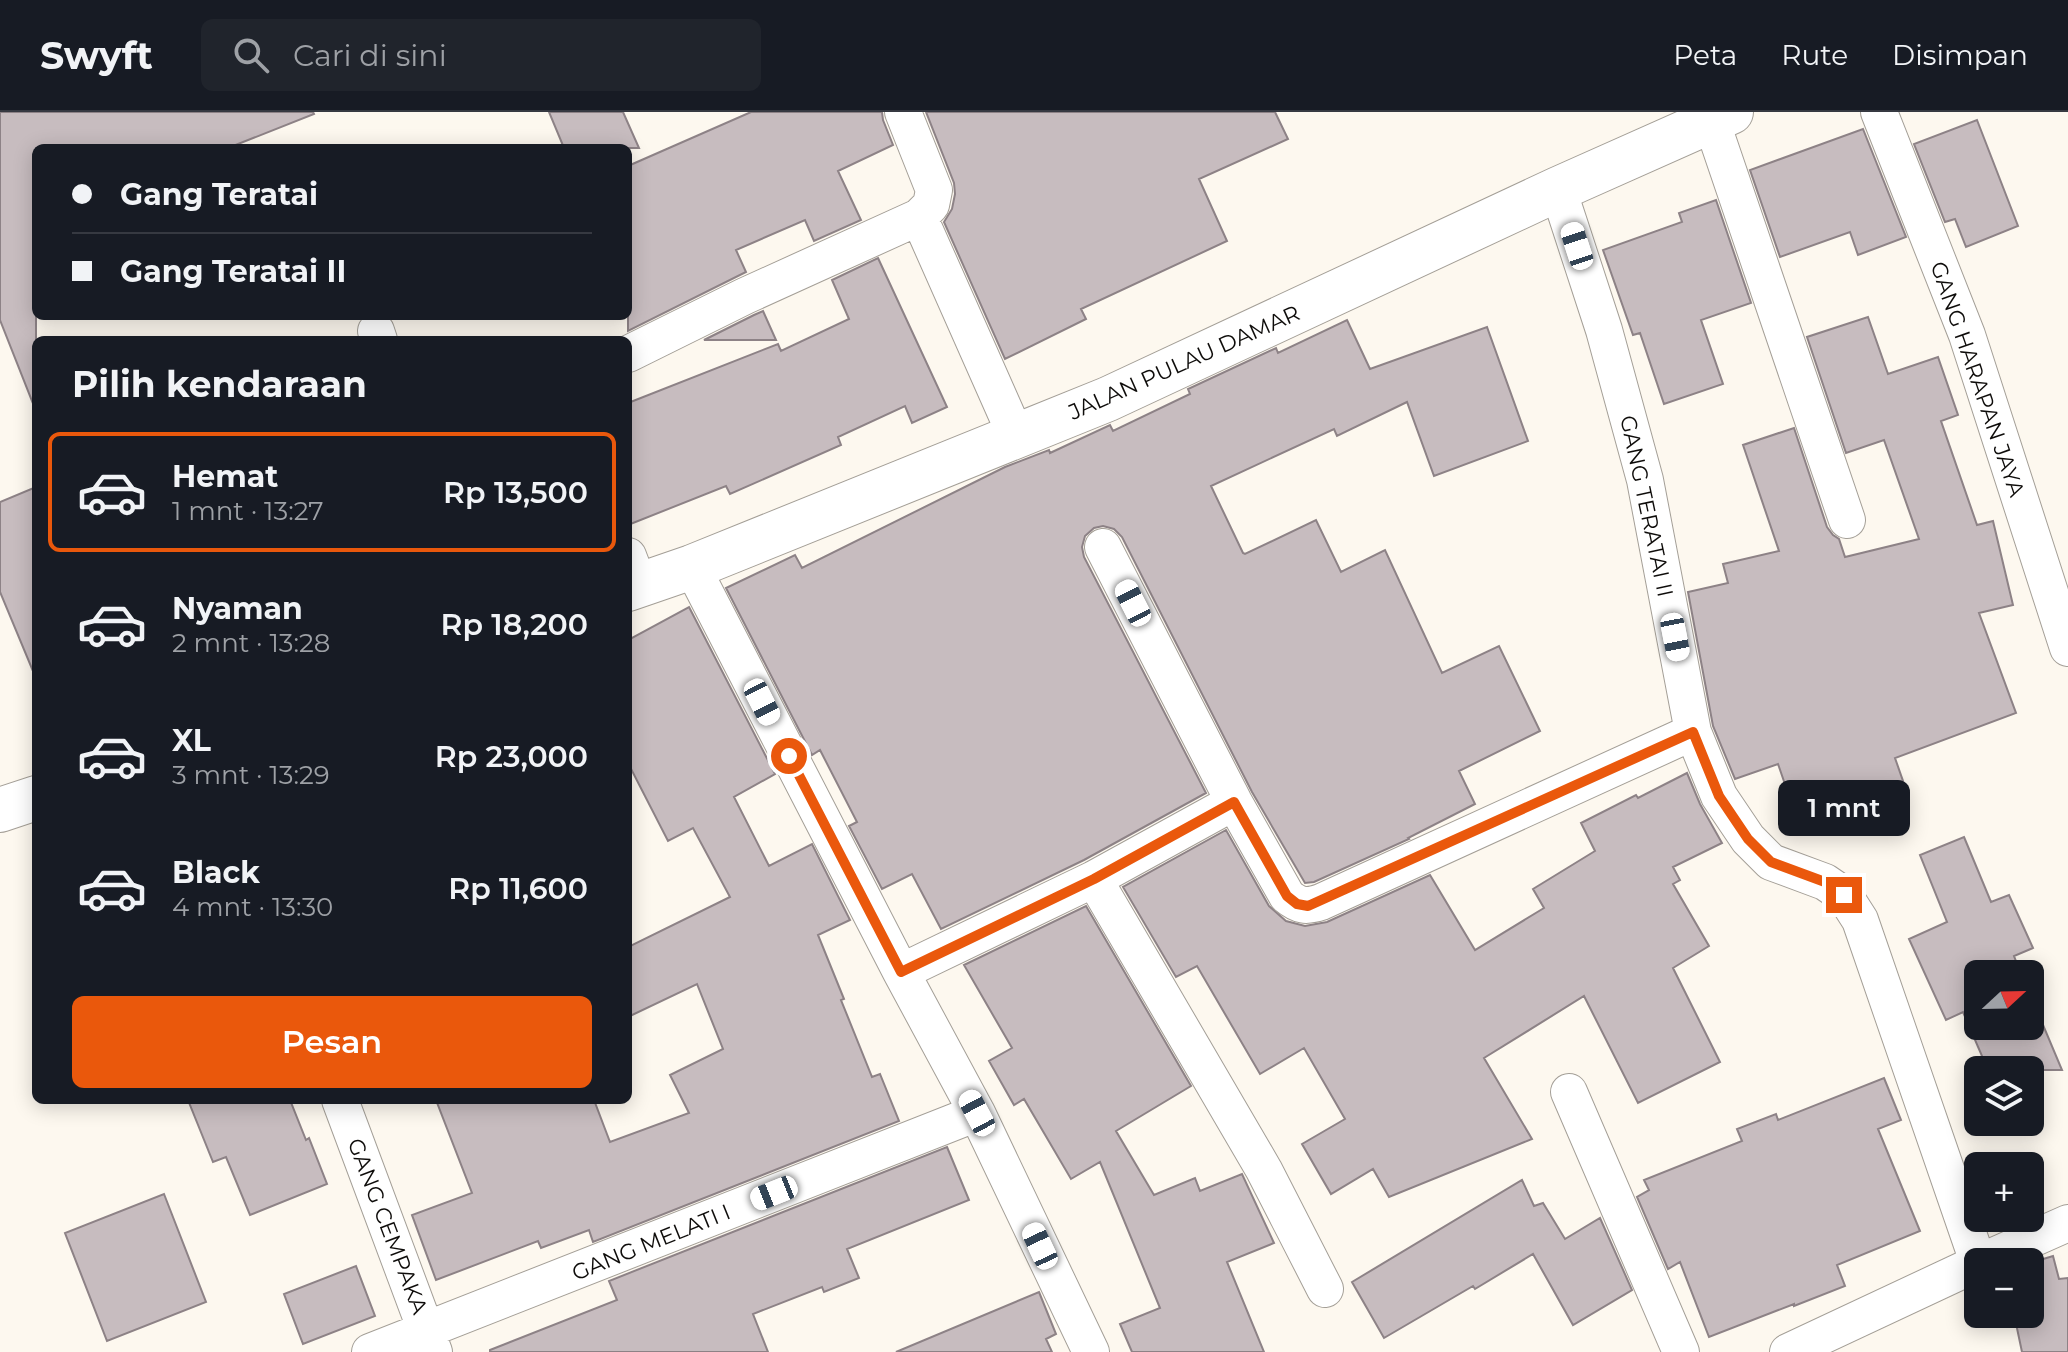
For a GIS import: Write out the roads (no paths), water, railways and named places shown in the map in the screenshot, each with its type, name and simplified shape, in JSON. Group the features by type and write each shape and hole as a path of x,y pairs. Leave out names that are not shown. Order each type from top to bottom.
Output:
{"street":[{"path":"632,352 745,296 919,217 931,205 934,190 903,112"},
{"name":"GANG HARAPAN JAYA","path":"1879,112 1967,335 2068,648"},
{"path":"1721,116 1847,520"},
{"name":"JALAN PULAU DAMAR","path":"632,577 692,567 1108,399 1721,116"},
{"name":"GANG TERATAI II","path":"1558,189 1604,330 1645,480 1693,732 1719,796 1748,839 1771,862 1825,882 1844,895 1860,920 1974,1248"},
{"path":"919,217 1016,436"},
{"path":"1103,547 1234,802 1287,896 1297,904 1308,906 1693,732"},
{"path":"692,567 977,1113 1091,1352"},
{"path":"0,810 32,799"},
{"path":"901,972 1094,879 1234,802"},
{"path":"1094,879 1264,1170 1325,1289"},
{"path":"1569,1092 1681,1352"},
{"name":"GANG CEMPAKA","path":"342,1104 431,1341"},
{"name":"GANG MELATI I","path":"370,1352 431,1341 977,1113"},
{"path":"2011,1248 2068,1223"},
{"path":"1788,1352 1964,1269"}]}
